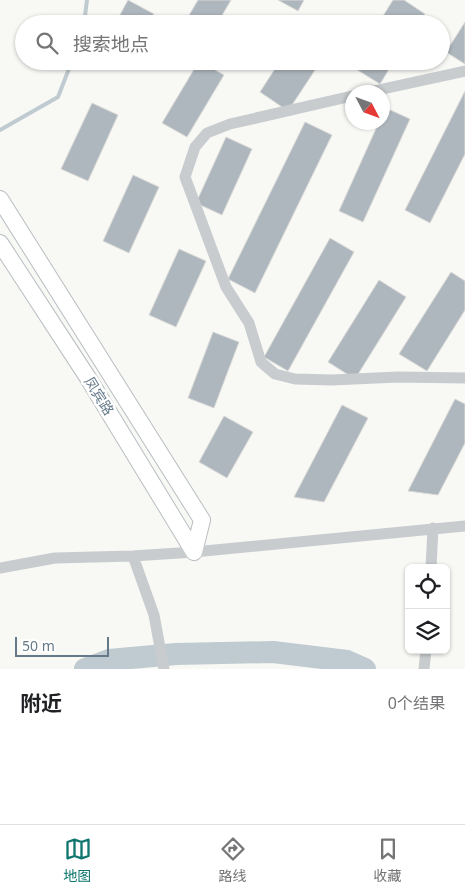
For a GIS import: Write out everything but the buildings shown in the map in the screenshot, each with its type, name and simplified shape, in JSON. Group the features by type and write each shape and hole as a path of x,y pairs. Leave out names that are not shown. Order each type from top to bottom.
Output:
{"main road":[{"path":"0,199 202,520 194,552"},
{"name":"凤宾路","path":"0,244 88,378 194,552"}],"street":[{"path":"390,87 465,71"},
{"path":"345,98 230,124 207,133 195,147 184,177 226,288 249,322 261,362 275,374 295,379 323,380 398,377 465,378"},
{"path":"0,568 55,558 194,552 465,526"},
{"path":"431,564 433,528"},
{"path":"133,556 154,615 164,669"},
{"path":"424,669 426,654"}],"waterway":[{"path":"85,15 87,0"},
{"path":"0,130 58,97 68,70"},
{"path":"85,669 109,660 176,654 273,652 347,661 365,669"}]}
